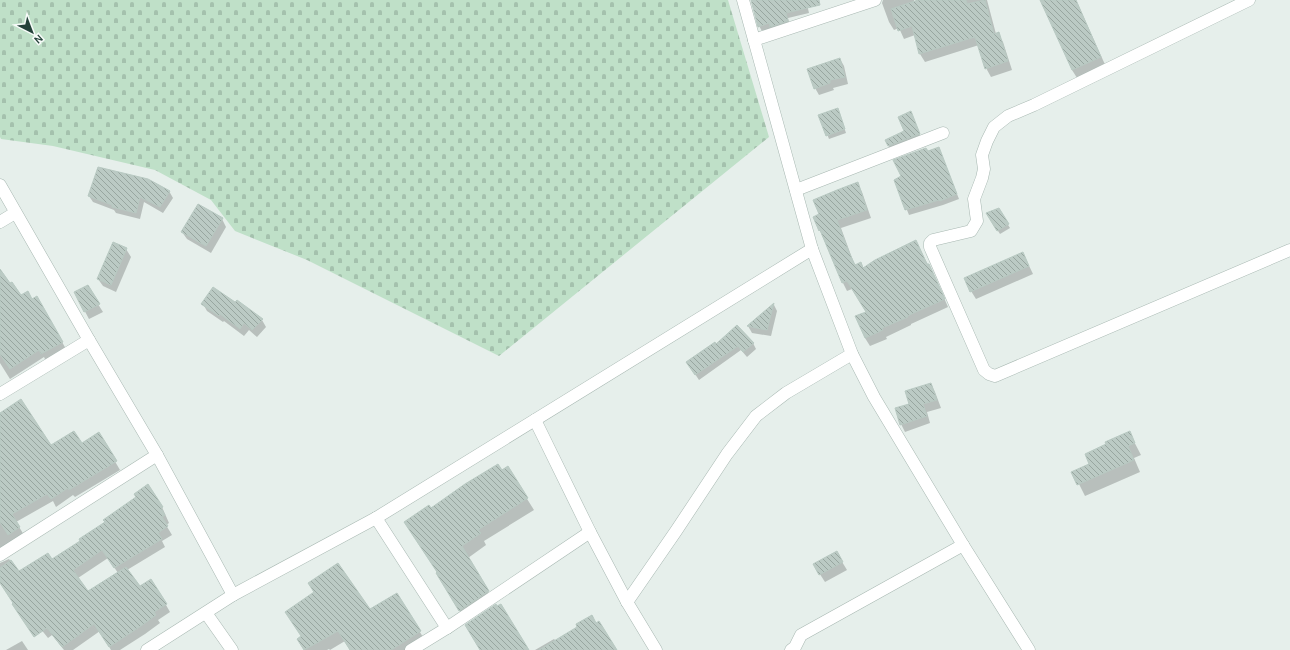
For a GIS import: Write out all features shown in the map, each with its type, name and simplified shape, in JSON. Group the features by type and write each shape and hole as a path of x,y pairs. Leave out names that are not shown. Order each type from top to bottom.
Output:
{"street":[{"path":"743,0 812,248 852,354 874,397 963,545 1029,650"},
{"path":"754,40 875,0"},
{"path":"1249,0 1034,105 1008,116 994,127 982,155 984,169 974,199 976,221 971,231 933,240 930,242 930,247 984,370 988,374 995,376 1290,250"},
{"path":"796,190 943,133"},
{"path":"0,185 157,455 234,596"},
{"path":"0,222 15,213"},
{"path":"147,650 234,596 376,518 812,248"},
{"path":"0,394 89,340"},
{"path":"628,602 727,454 756,416 786,393 852,354"},
{"path":"535,420 590,532 654,649"},
{"path":"0,555 157,455"},
{"path":"376,518 447,628"},
{"path":"411,650 447,628 590,532"},
{"path":"791,650 795,647 801,635 963,545"},
{"path":"206,613 232,650"}],"green space":[{"path":"0,0 728,0 769,137 499,356 307,260 235,231 211,200 155,170 53,146 1,139"}],"building":[{"path":"751,0 819,0 820,5 786,13 788,21 770,27 769,23 758,27"},
{"path":"918,0 966,0 967,4 985,0 994,34 999,32 1008,61 985,69 975,37 919,54 912,26 898,31 891,9"},
{"path":"1040,0 1076,0 1101,57 1072,70"},
{"path":"840,58 845,77 830,80 830,83 814,89 807,69"},
{"path":"838,108 845,129 826,136 818,115"},
{"path":"911,111 920,134 888,146 885,140 904,131 898,117"},
{"path":"939,147 957,194 940,201 939,200 905,210 894,180 901,176 893,160 926,148 928,151"},
{"path":"98,167 148,179 170,191 160,207 140,197 136,213 112,207 112,205 88,196"},
{"path":"858,182 867,210 837,220 855,265 861,262 863,268 875,260 916,240 945,299 882,328 883,330 865,338 855,316 866,312 847,281 842,283 813,217 819,214 813,200"},
{"path":"198,204 223,218 206,246 181,232"},
{"path":"999,208 1009,224 997,231 986,213"},
{"path":"113,242 127,248 111,285 97,279"},
{"path":"1023,252 1029,266 970,292 964,278"},
{"path":"0,269 21,295 28,291 32,299 37,296 63,342 41,354 39,350 10,369 0,354"},
{"path":"88,285 100,304 84,312 74,292"},
{"path":"213,287 235,302 237,300 263,319 252,330 244,323 240,329 220,314 219,316 201,304"},
{"path":"774,303 767,330 747,326"},
{"path":"737,325 754,343 743,352 738,346 695,375 686,362 715,342 716,344"},
{"path":"931,383 937,400 923,404 927,416 900,425 895,408 909,404 905,391"},
{"path":"21,399 51,445 74,431 82,443 99,432 117,461 69,490 68,488 51,499 47,494 12,514 20,527 8,535 0,522 0,413"},
{"path":"1130,431 1135,443 1128,446 1134,460 1077,485 1071,472 1089,464 1085,454 1106,444 1105,442"},
{"path":"498,464 502,470 508,466 528,498 478,530 481,533 462,546 489,591 459,611 436,573 437,572 404,522 429,505 431,508 465,484"},
{"path":"148,484 163,507 161,508 165,515 162,517 168,526 158,533 162,539 114,568 102,550 73,570 88,591 126,567 140,586 151,579 167,604 154,612 156,615 109,647 94,624 62,647 47,628 34,637 0,583 0,568 11,560 19,571 48,553 52,559 80,541 79,539 105,522 103,520 136,497 134,494"},
{"path":"837,551 843,562 819,575 813,564"},
{"path":"338,563 370,609 397,593 421,631 391,650 350,650 338,631 304,650 297,639 301,636 285,612 314,592 308,583"},
{"path":"496,604 497,606 501,604 529,650 480,650 465,625"},
{"path":"592,615 596,623 599,621 617,650 539,650 577,627 576,624"}]}
